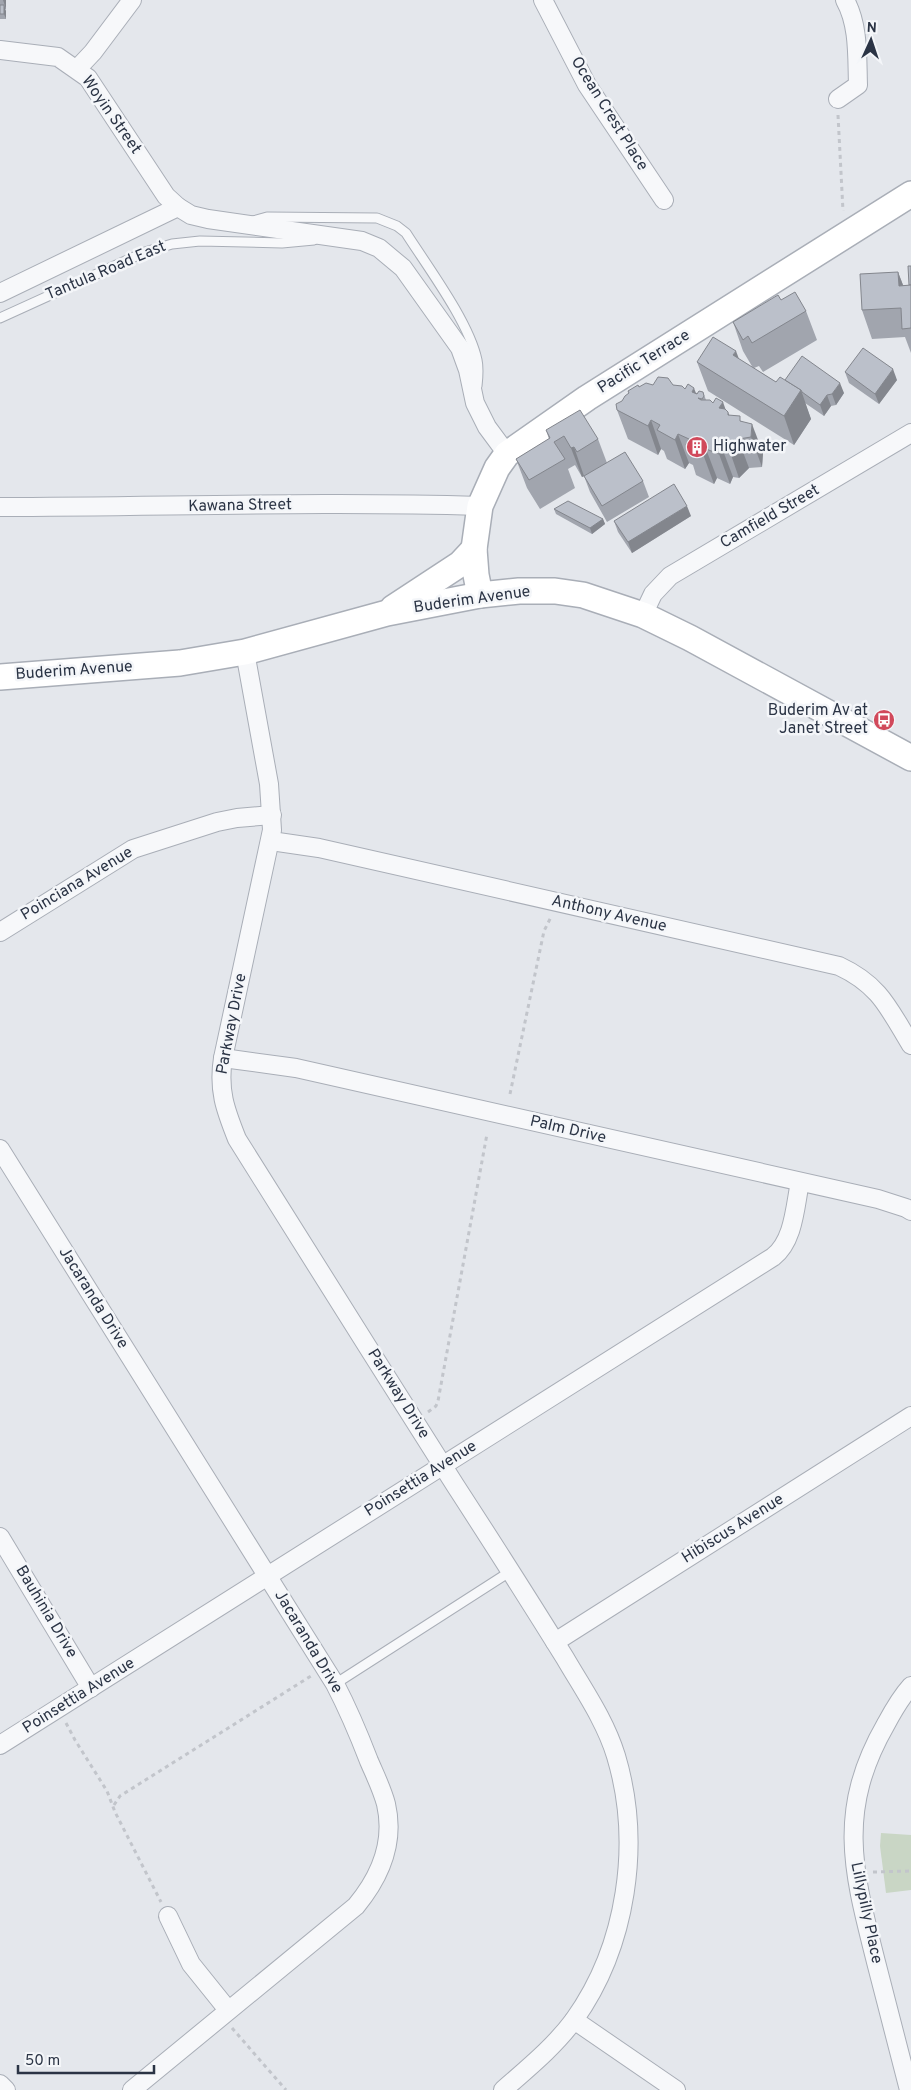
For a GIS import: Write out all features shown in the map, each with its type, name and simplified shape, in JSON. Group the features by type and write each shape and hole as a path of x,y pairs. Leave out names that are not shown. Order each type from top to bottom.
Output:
{"main road":[{"name":"Pacific Terrace","path":"480,595 474,549 480,506 497,468 507,454 587,398 911,194"},
{"path":"387,613 460,564 474,549"},
{"name":"Buderim Avenue","path":"0,677 180,663 245,652 387,613 480,595 519,591 555,591 583,595 643,615 690,638 911,758"}],"street":[{"name":"Woyin Street","path":"132,0 93,52 77,68 88,78 166,196 178,207"},
{"name":"Ocean Crest Place","path":"543,0 586,85 664,200"},
{"path":"838,99 858,85 855,31 850,9 845,0"},
{"path":"0,50 58,57 77,68"},
{"path":"0,62 77,68"},
{"name":"Tantula Road East","path":"0,293 178,207 191,215 362,242 379,248 403,268 460,348 468,370 475,403 487,427 507,454"},
{"name":"Camfield Street","path":"643,615 653,594 670,576 911,433"},
{"name":"Kawana Street","path":"0,507 152,507 400,503 480,506"},
{"name":"Parkway Drive","path":"245,652 270,784 271,842 223,1058 221,1093 224,1108 236,1139 555,1642 604,1726 623,1786 627,1821 626,1882 613,1942 590,1994 574,2020 558,2040 504,2090"},
{"name":"Poinciana Avenue","path":"0,932 133,849 218,822 237,818 272,815"},
{"name":"Anthony Avenue","path":"271,842 319,848 839,966 862,977 873,987 911,1045"},
{"name":"Palm Drive","path":"223,1058 296,1068 909,1206"},
{"name":"Jacaranda Drive","path":"0,1150 335,1684 354,1722 385,1803 388,1820 387,1843 380,1869 371,1887 356,1906 132,2090"},
{"name":"Poinsettia Avenue","path":"0,1745 778,1253 788,1237 800,1182"},
{"name":"Hibiscus Avenue","path":"555,1642 911,1416"},
{"name":"Bauhinia Drive","path":"0,1537 91,1688"},
{"name":"Lillypilly Place","path":"910,2090 855,1872 853,1848 854,1822 861,1779 880,1734 911,1686"},
{"path":"168,1916 191,1964 225,2013"},
{"path":"574,2020 676,2090"},
{"path":"0,2084 6,2090"}],"lane":[{"name":"Tantula Road East","path":"241,223 267,217 360,217 387,221 406,233 460,320 476,357 478,369 475,403"},
{"name":"Tantula Road East","path":"0,318 145,252 172,244 200,241 282,243 336,238"},
{"path":"335,1684 510,1571"}],"path":[{"path":"838,99 843,211"},
{"path":"510,1094 544,931 557,902"},
{"path":"428,1412 436,1406 438,1401 488,1134"},
{"path":"114,1805 120,1796 325,1667"},
{"path":"58,1709 114,1805 115,1812 168,1916"},
{"path":"855,1872 911,1871"},
{"path":"225,2013 286,2090"}],"green space":[{"path":"881,1833 911,1835 911,1890 886,1893 880,1846"}],"building":[{"path":"0,5 4,5 4,14 0,14"},
{"path":"908,266 911,266 911,285 909,285"},
{"path":"898,272 899,286 911,285 911,328 902,329 901,308 862,310 860,274"},
{"path":"795,292 806,311 752,343 748,336 743,340 733,322 778,295 781,300"},
{"path":"713,337 736,351 733,355 776,382 780,377 801,390 784,416 697,362"},
{"path":"863,348 893,369 875,394 845,372"},
{"path":"802,356 840,383 832,394 827,395 820,405 785,380"},
{"path":"658,377 668,378 673,385 682,386 685,389 688,384 694,388 692,392 697,394 699,391 703,392 704,396 702,399 698,398 701,400 710,400 713,403 716,398 723,402 719,408 725,409 728,415 740,416 740,421 752,424 751,437 739,439 729,449 722,448 719,454 706,449 703,454 686,445 689,439 678,434 675,440 657,430 660,425 651,420 648,426 617,410 616,404 622,401 629,393 628,391 646,383 653,385"},
{"path":"580,410 598,439 577,452 574,447 571,448 564,436 554,442 565,459 529,480 516,459 550,438 546,430"},
{"path":"625,452 643,481 602,506 584,476"},
{"path":"674,484 687,506 628,542 614,521"},
{"path":"568,501 603,519 590,528 554,509"}],"place":[{"name":"Highwater","path":"697,447"},
{"name":"Buderim Av at Janet Street","path":"884,720"}]}
